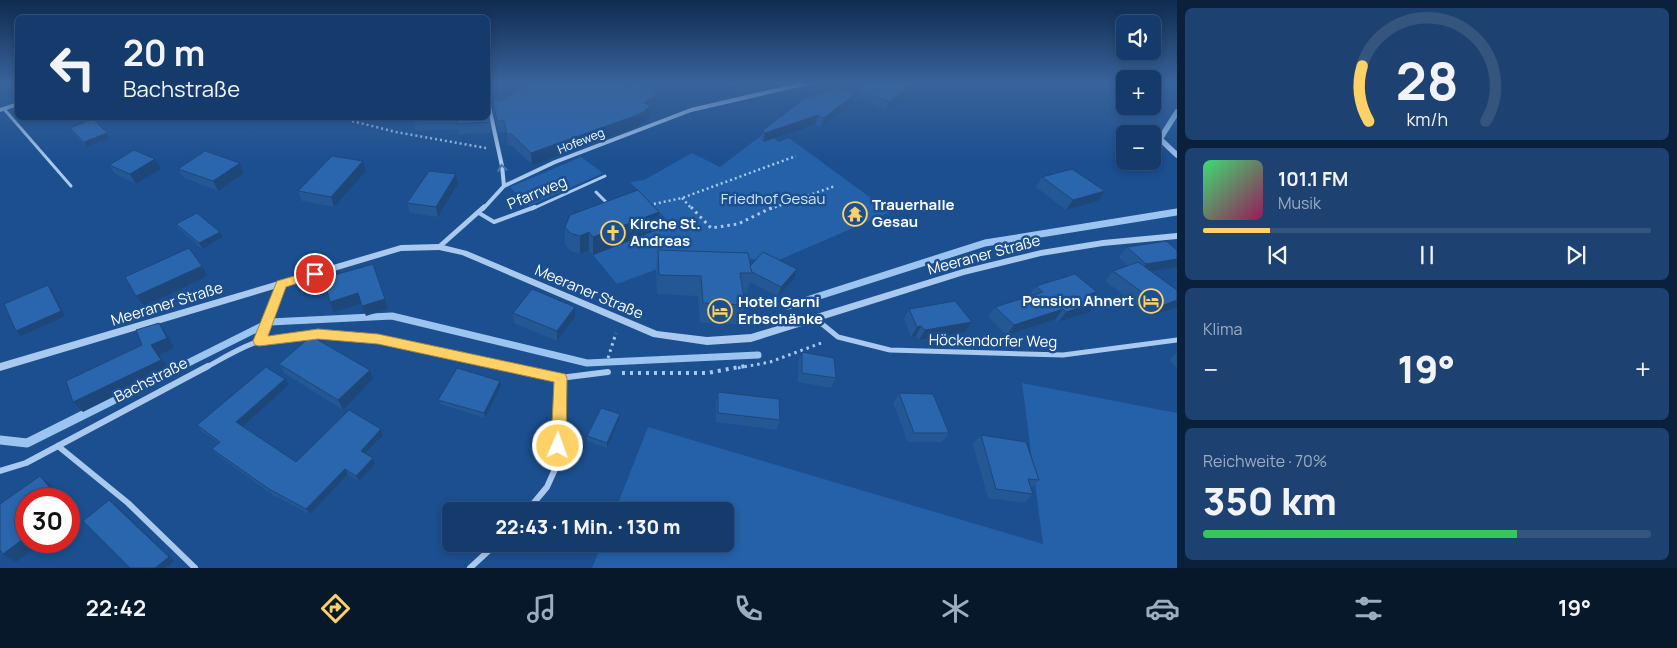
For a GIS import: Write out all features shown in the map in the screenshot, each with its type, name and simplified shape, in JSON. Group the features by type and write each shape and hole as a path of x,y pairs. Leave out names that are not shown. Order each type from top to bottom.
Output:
{"street":[{"name":"Hofeweg","path":"439,246 479,213 504,186 587,149 697,109"},
{"path":"490,111 499,150 504,186"},
{"name":"Meeraner Straße","path":"0,367 401,248 439,246 464,252 656,334 707,341 751,338 963,272 1041,253 1104,243 1177,236"},
{"path":"259,341 281,284"},
{"name":"Höckendorfer Weg","path":"816,319 838,337 890,350 1063,355 1177,340"},
{"name":"Bachstraße","path":"0,471 26,463 158,391 259,341 318,334 378,339 560,378 608,372"},
{"path":"535,502 547,487 556,467 560,378"},
{"path":"58,446 128,503 195,568"},
{"path":"470,568 487,552"}],"lane":[{"path":"2,109 71,186"},
{"name":"Pfarrweg","path":"479,213 494,222 542,205 605,176"},
{"path":"596,192 614,210"}],"path":[{"path":"347,120 396,132 499,150"},
{"path":"649,210 646,206 682,198 796,156"},
{"path":"682,198 711,228 726,228 757,216 763,211 835,186"},
{"path":"615,336 608,359 608,372 707,373 770,362 838,337"}],"green space":[{"name":"Friedhof Gesau","path":"766,132 779,142 789,138 890,212 779,260 690,257 617,284 593,255 657,230 652,224 666,219 630,182 644,180 692,153 720,167"},
{"path":"581,157 603,173 529,206 510,187"},
{"path":"1022,383 1177,413 1177,568 592,568 599,552 734,552 734,502 619,502 648,427 1043,544"}],"building":[{"path":"494,109 648,109 640,114 531,153 511,134 507,134 504,121 497,121"},
{"path":"791,109 836,109 824,118 818,115 765,133 763,130"},
{"path":"94,120 107,133 84,142 70,128"},
{"path":"457,120 490,120 490,122 457,124"},
{"path":"134,150 155,159 130,174 109,165"},
{"path":"205,151 240,163 213,181 178,169"},
{"path":"332,156 363,161 331,197 298,191"},
{"path":"1072,169 1105,191 1073,200 1042,177"},
{"path":"429,171 456,174 436,207 407,203"},
{"path":"638,190 659,212 593,237 589,232 580,236 570,233 565,227 570,215"},
{"path":"197,213 220,232 199,243 176,224"},
{"path":"1166,241 1177,250 1177,259 1146,264 1127,247"},
{"path":"189,248 202,266 136,296 125,277"},
{"path":"658,250 748,253 752,273 740,273 745,305 703,303 701,276 659,275"},
{"path":"763,252 797,269 781,287 752,272 750,266"},
{"path":"1138,262 1177,290 1177,300 1161,306 1113,271"},
{"path":"373,264 385,299 362,306 358,293 330,302 324,278"},
{"path":"1075,274 1097,292 1090,294 1098,302 1066,312 1063,309 1014,325 995,307 1043,292 1036,286"},
{"path":"48,285 61,311 16,331 4,304"},
{"path":"532,289 575,307 557,331 513,313"},
{"path":"955,301 972,322 925,330 921,326 917,327 909,309"},
{"path":"159,323 167,338 151,345 161,360 73,402 66,381 142,345 136,330"},
{"path":"311,336 370,370 338,400 279,364"},
{"path":"802,352 834,358 836,378 802,373"},
{"path":"266,367 285,379 236,422 296,462 349,410 381,429 361,451 373,458 356,476 345,469 306,509 269,489 212,449 220,442 197,425"},
{"path":"457,368 500,381 484,413 438,400"},
{"path":"718,392 779,399 780,420 718,413"},
{"path":"899,393 933,394 949,433 914,433"},
{"path":"601,408 620,414 607,443 587,436"},
{"path":"981,435 1026,442 1039,480 1028,479 1033,494 996,489"},
{"path":"40,476 50,488 23,488"},
{"path":"15,494 15,545 3,554 0,550 0,504"},
{"path":"109,500 169,557 155,568 130,568 83,521"}],"waterway":[{"path":"1177,112 1160,139 1177,155"},
{"path":"788,306 985,243 1177,212"},
{"path":"178,368 270,322 392,316 587,363 758,355"},
{"path":"0,440 27,443 181,366"}],"place":[{"name":"Trauerhalle Gesau","path":"855,214"},
{"name":"Kirche St. Andreas","path":"613,233"},
{"name":"Pension Ahnert","path":"1151,301"},
{"name":"Hotel Garni Erbschänke","path":"720,311"}],"route":[{"path":"315,274 281,284 259,341 318,334 378,339 560,378 558,446"}]}
